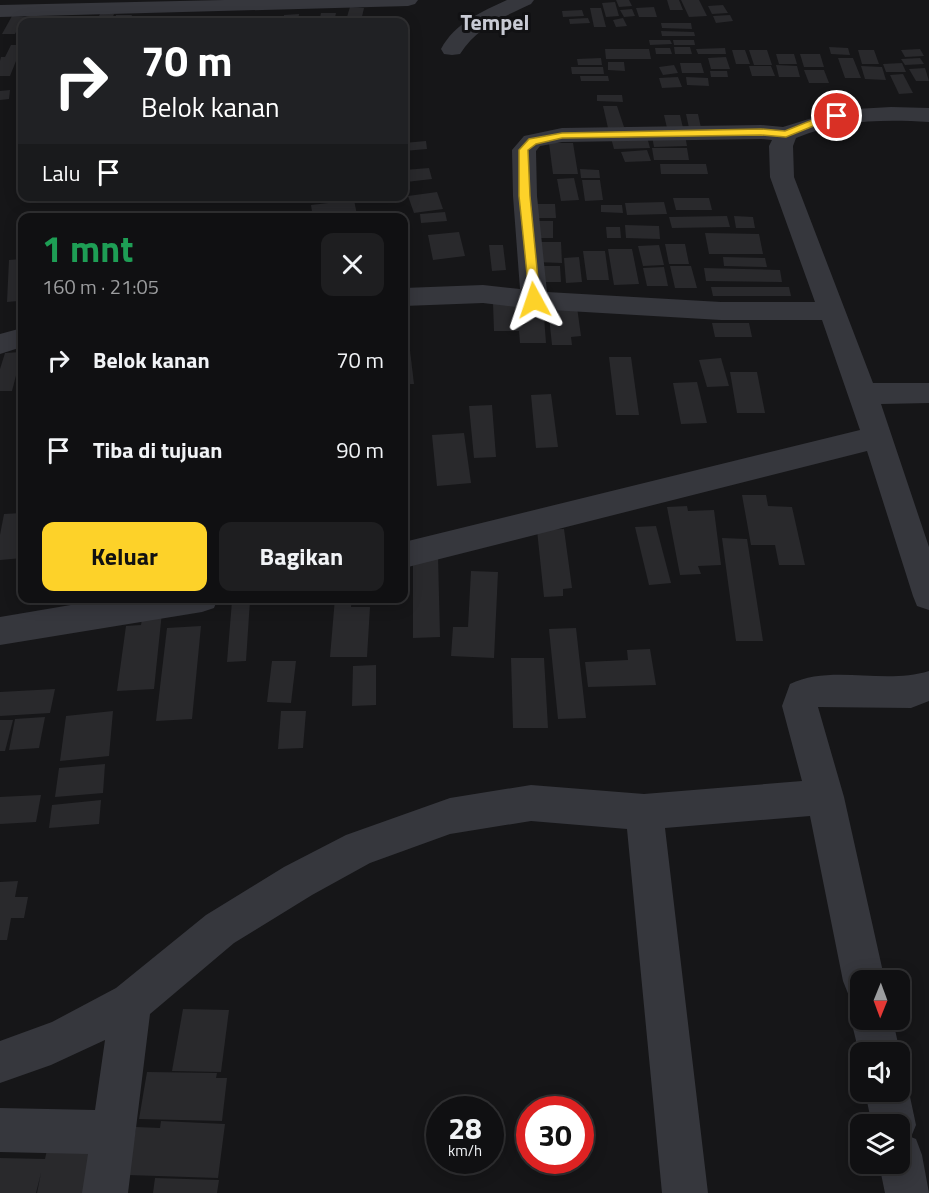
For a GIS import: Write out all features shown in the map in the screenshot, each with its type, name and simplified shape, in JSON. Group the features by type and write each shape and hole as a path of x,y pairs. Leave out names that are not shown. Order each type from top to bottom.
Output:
{"street":[{"path":"0,11 408,0"},
{"path":"452,49 455,40 472,27 524,0"},
{"path":"534,300 525,196 524,150 532,141 562,135 761,132 786,134 823,119 852,114 929,115"},
{"path":"786,134 781,146 782,177 863,394 929,596"},
{"path":"408,297 483,294 534,300 721,311 831,311"},
{"path":"0,344 18,339"},
{"path":"863,394 929,393"},
{"path":"408,554 877,437"},
{"path":"0,632 172,603"},
{"path":"862,970 825,797 800,706 802,696 810,691 911,692 929,686"},
{"path":"0,1062 28,1054 72,1036 131,1004 220,929 298,880 360,848 450,816 531,803 644,812 825,797"},
{"path":"644,812 685,1193"},
{"path":"105,1193 131,1004"},
{"path":"0,1131 114,1132"},
{"path":"904,1174 908,1193"}],"building":[{"path":"616,0 629,0 632,6 619,7"},
{"path":"667,0 679,0 683,10 670,10"},
{"path":"681,0 699,0 707,16 689,17"},
{"path":"615,2 619,16 606,17 602,3"},
{"path":"723,5 728,13 712,14 708,6"},
{"path":"350,7 364,8 362,18 347,18"},
{"path":"654,7 657,17 639,17 636,8"},
{"path":"590,8 601,8 606,27 594,27"},
{"path":"632,9 635,16 624,17 620,10"},
{"path":"582,10 584,16 563,17 562,11"},
{"path":"321,13 336,13 335,18 320,18"},
{"path":"100,14 114,14 112,18 98,18"},
{"path":"299,14 298,18 284,18 284,15"},
{"path":"116,15 132,15 131,18 115,18"},
{"path":"730,15 733,21 716,23 713,16"},
{"path":"12,16 25,17 18,18 18,29 15,34 2,34"},
{"path":"588,18 590,23 570,24 569,19"},
{"path":"623,18 627,26 616,27 613,20"},
{"path":"661,23 691,23 692,29 662,28"},
{"path":"661,31 694,32 695,36 662,36"},
{"path":"649,40 670,40 672,44 650,45"},
{"path":"673,40 694,40 695,45 674,45"},
{"path":"11,45 18,45 18,56 10,76 0,76 1,57 5,57"},
{"path":"674,47 690,47 692,54 675,54"},
{"path":"829,47 848,48 850,55 831,54"},
{"path":"655,48 670,48 672,54 656,54"},
{"path":"725,48 726,54 698,54 696,49"},
{"path":"605,49 649,49 651,59 606,59"},
{"path":"920,49 924,56 905,57 901,50"},
{"path":"732,50 745,50 750,64 736,64"},
{"path":"749,50 767,50 772,65 754,65"},
{"path":"858,50 874,50 879,64 862,64"},
{"path":"776,54 794,54 797,64 779,64"},
{"path":"800,54 820,54 824,67 804,67"},
{"path":"726,57 730,69 711,69 708,58"},
{"path":"601,58 602,65 578,65 577,59"},
{"path":"838,58 853,58 861,78 845,78"},
{"path":"920,58 924,64 905,65 901,59"},
{"path":"608,62 624,62 625,71 608,70"},
{"path":"680,63 701,63 704,73 682,73"},
{"path":"902,63 906,72 886,72 883,64"},
{"path":"674,65 678,73 663,75 659,67"},
{"path":"776,65 797,66 800,77 779,77"},
{"path":"749,66 771,66 775,76 752,76"},
{"path":"861,66 882,67 886,80 865,79"},
{"path":"571,67 603,67 604,74 572,74"},
{"path":"925,68 929,81 916,81 909,69"},
{"path":"804,70 824,70 829,83 809,83"},
{"path":"710,71 727,71 728,77 711,77"},
{"path":"903,74 913,93 899,94 890,75"},
{"path":"580,76 608,76 609,81 581,81"},
{"path":"678,77 682,87 662,88 659,78"},
{"path":"686,77 708,78 709,86 687,85"},
{"path":"10,90 9,99 0,100 0,91"},
{"path":"597,95 622,95 623,102 597,101"},
{"path":"603,106 617,106 624,127 608,128"},
{"path":"686,114 698,114 701,128 689,128"},
{"path":"664,115 680,115 683,128 667,128"},
{"path":"685,135 687,146 654,147 652,136"},
{"path":"647,137 650,148 614,149 611,138"},
{"path":"426,141 427,149 408,151 408,143"},
{"path":"549,143 573,143 578,174 553,174"},
{"path":"652,148 687,148 689,160 654,160"},
{"path":"647,150 651,161 625,162 621,152"},
{"path":"660,164 706,164 708,174 661,174"},
{"path":"429,168 432,179 408,182 408,170"},
{"path":"580,169 599,170 600,178 581,178"},
{"path":"574,178 579,200 561,201 557,179"},
{"path":"582,180 600,180 603,200 585,201"},
{"path":"437,192 443,209 414,213 408,196"},
{"path":"673,198 709,198 712,210 676,210"},
{"path":"354,201 357,213 312,213 311,205"},
{"path":"664,202 667,214 627,215 625,203"},
{"path":"528,204 555,204 556,218 529,218"},
{"path":"601,205 622,205 623,213 601,212"},
{"path":"445,212 447,221 421,223 420,214"},
{"path":"727,216 730,227 672,228 669,217"},
{"path":"734,216 753,217 755,228 736,228"},
{"path":"532,221 553,221 553,238 532,238"},
{"path":"625,225 659,226 660,239 626,238"},
{"path":"606,227 620,227 621,238 607,238"},
{"path":"459,232 465,256 433,260 428,235"},
{"path":"705,233 759,234 763,254 709,254"},
{"path":"536,242 561,242 562,263 536,262"},
{"path":"665,244 685,244 689,264 669,264"},
{"path":"489,245 503,245 506,270 492,271"},
{"path":"659,245 664,265 643,266 638,246"},
{"path":"608,249 632,249 639,284 614,285"},
{"path":"583,251 605,251 609,280 587,280"},
{"path":"579,257 582,282 566,283 564,258"},
{"path":"723,257 765,258 767,267 724,266"},
{"path":"18,259 18,301 7,302 9,260"},
{"path":"535,266 560,266 561,282 536,282"},
{"path":"670,266 691,266 697,288 675,288"},
{"path":"664,267 668,286 647,286 643,268"},
{"path":"704,268 780,270 782,282 706,281"},
{"path":"711,287 789,287 791,296 713,296"},
{"path":"493,303 543,303 546,343 520,343 519,331 494,331"},
{"path":"548,307 577,307 581,336 571,337 572,345 552,345"},
{"path":"712,323 749,323 752,337 715,337"},
{"path":"408,334 414,384 408,384"},
{"path":"18,352 18,368 12,391 0,391 0,369 5,353"},
{"path":"609,357 631,357 639,415 616,415"},
{"path":"721,358 729,386 707,387 699,360"},
{"path":"730,372 757,372 765,413 737,413"},
{"path":"697,382 707,423 681,424 673,383"},
{"path":"551,394 558,447 536,448 531,395"},
{"path":"492,405 496,457 474,458 469,406"},
{"path":"464,433 471,483 437,486 432,435"},
{"path":"742,495 766,495 768,506 792,507 805,565 779,565 775,545 751,545"},
{"path":"687,506 688,511 714,510 721,565 698,566 701,574 680,575 667,507"},
{"path":"18,513 18,558 0,560 0,535 4,514"},
{"path":"408,523 411,550 408,550"},
{"path":"656,526 671,583 649,585 635,527"},
{"path":"564,529 572,588 563,589 563,596 544,597 537,530"},
{"path":"722,538 747,539 763,641 736,641"},
{"path":"413,556 438,556 440,637 413,638"},
{"path":"471,571 498,572 494,658 451,656 453,627 468,627"},
{"path":"232,603 250,603 246,661 227,662"},
{"path":"335,603 351,603 351,607 370,607 367,657 330,657"},
{"path":"162,612 154,689 117,691 126,626 141,625 143,614"},
{"path":"201,626 192,719 156,721 167,628"},
{"path":"576,628 586,718 558,719 549,629"},
{"path":"650,649 656,685 588,687 585,662 628,660 627,650"},
{"path":"511,658 544,658 548,728 513,728"},
{"path":"272,661 296,661 291,703 267,702"},
{"path":"376,665 376,705 352,706 353,666"},
{"path":"55,689 50,713 0,716 0,692"},
{"path":"113,711 109,756 60,761 66,716"},
{"path":"281,711 306,711 303,748 278,749"},
{"path":"45,717 39,748 9,750 15,719"},
{"path":"0,720 13,720 5,751 0,751"},
{"path":"105,764 103,793 55,797 59,768"},
{"path":"41,795 36,822 0,824 0,797"},
{"path":"101,800 99,824 49,828 52,805"},
{"path":"18,881 15,897 28,897 24,918 11,918 7,940 0,940 0,882"},
{"path":"183,1009 229,1010 221,1072 172,1071"},
{"path":"147,1072 217,1073 216,1078 227,1078 222,1121 139,1119"},
{"path":"161,1121 225,1124 218,1178 128,1175 136,1127 160,1128"},
{"path":"47,1150 97,1152 89,1193 37,1193 41,1173 36,1193 0,1193 0,1158 45,1159"},
{"path":"155,1178 219,1180 217,1193 153,1193"}],"district":[{"name":"Tempel","path":"495,22"}],"route":[{"path":"534,300 525,196 524,150 532,141 562,135 761,132 786,134 823,119 837,116"}]}
